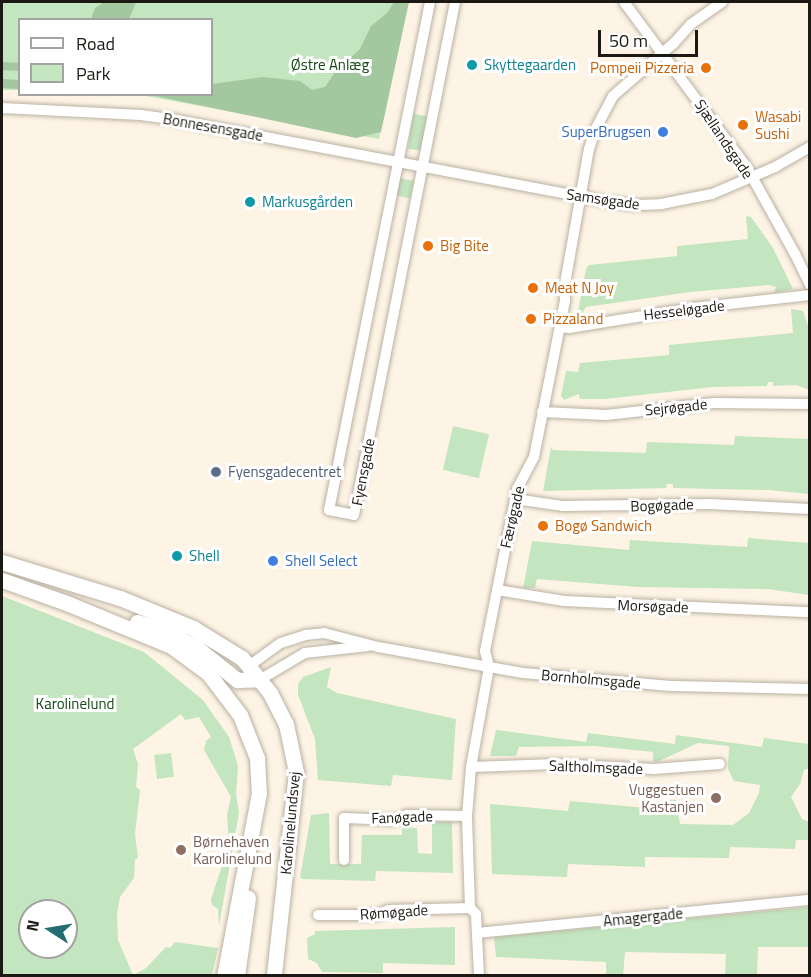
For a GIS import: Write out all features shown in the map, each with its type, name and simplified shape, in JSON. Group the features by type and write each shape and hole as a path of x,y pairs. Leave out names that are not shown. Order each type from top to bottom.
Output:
{"main road":[{"name":"Karolinelundsvej","path":"2,562 159,612 220,642 261,679 286,723 296,772 274,974"},
{"path":"2,580 69,604 171,646 202,667 234,704 257,758 260,775 247,915 237,975"},
{"path":"69,604 160,628 196,647 237,680 261,679"},
{"path":"234,704 237,680 249,666"},
{"path":"224,975 256,820"}],"street":[{"name":"Fyensgade","path":"430,2 329,510 354,515 455,2"},
{"name":"Sjællandsgade","path":"624,2 746,166 779,223 810,285"},
{"name":"Færøgade","path":"479,975 476,914 470,908 467,816 471,767 489,667 485,651 515,499 520,482 534,457 560,327 589,149 605,110 627,82 662,53 691,24 722,2"},
{"name":"Bonnesensgade","path":"2,108 141,115 422,167"},
{"name":"Samsøgade","path":"422,167 614,203 656,204 712,194 751,178 810,147"},
{"name":"Hesseløgade","path":"560,327 568,328 649,314 810,295"},
{"name":"Sejrøgade","path":"542,412 606,415 714,403 810,404"},
{"name":"Bogøgade","path":"515,499 562,506 700,504 810,508"},
{"name":"Morsøgade","path":"497,590 535,597 635,606 810,612"},
{"name":"Bornholmsgade","path":"249,666 281,643 306,635 324,633 374,646 523,673 673,686 810,690"},
{"name":"Bornholmsgade","path":"261,679 305,653 374,646"},
{"name":"Saltholmsgade","path":"471,767 556,764 654,769 720,764"},
{"name":"Fanøgade","path":"344,860 344,818 396,820 407,815 467,816"},
{"name":"Amagergade","path":"477,933 810,900"},
{"name":"Rømøgade","path":"318,915 377,915 389,910 470,908"}],"green space":[{"name":"Østre Anlæg","path":"2,2 408,2 379,139 145,96 213,96 213,18 18,18 18,90 2,90"},
{"path":"104,2 136,2 129,18 91,18 95,8"},
{"path":"394,2 409,2 381,132 356,138 156,96 213,96 213,84 263,77 300,81 312,90 325,87 335,72 360,49 371,26 387,13"},
{"path":"2,62 18,63 18,71 2,70"},
{"path":"2,79 18,80 18,89 2,88"},
{"path":"413,114 427,116 422,151 408,149"},
{"path":"400,178 414,181 410,199 396,196"},
{"path":"746,216 751,217 773,248 793,289 774,293 776,287 769,285 690,292 586,307 579,318 577,317 586,269 589,265 677,256 677,246 748,239"},
{"path":"791,309 803,311 809,329 809,390 796,385 773,386 773,382 768,382 767,386 713,387 605,399 580,399 579,394 564,400 561,396 566,371 578,372 580,363 669,355 669,345 793,333"},
{"path":"453,426 489,434 479,478 443,470"},
{"path":"735,436 809,439 809,494 769,490 673,488 673,484 667,484 666,488 543,491 551,447 553,450 646,453 647,442 734,445"},
{"path":"748,538 809,543 809,595 768,589 638,587 537,579 535,588 523,588 532,541 629,550 630,540 747,547"},
{"name":"Karolinelund","path":"2,596 144,652 203,700 229,737 238,766 236,794 239,813 219,926 218,909 212,905 211,899 229,845 227,815 231,797 204,750 206,741 211,737 199,717 185,720 181,714 133,749 138,764 136,787 140,790 135,834 138,858 135,859 134,878 120,897 117,914 118,940 133,975 2,975"},
{"path":"331,667 327,687 337,693 456,719 452,780 393,775 391,786 318,780 315,739 298,695 298,684 303,677"},
{"path":"496,730 586,742 588,733 675,744 676,735 762,747 764,738 809,744 809,768 804,770 800,784 791,797 802,819 809,822 809,840 796,840 795,849 730,847 729,858 645,857 645,867 568,864 567,877 492,874 490,804 568,811 570,801 657,809 664,799 676,800 680,824 733,825 749,813 759,793 760,785 734,781 728,769 729,746 698,743 657,762 653,761 653,752 594,746 519,747 516,756 490,756"},
{"path":"171,753 174,777 157,779 154,755"},
{"path":"329,813 330,864 361,864 362,835 402,835 402,827 417,828 418,853 432,854 432,822 452,822 453,873 376,871 375,881 302,879 300,877 311,815"},
{"path":"809,907 809,947 758,947 757,975 725,975 726,954 625,952 623,975 606,975 606,962 496,957 494,937"},
{"path":"455,927 455,965 383,963 383,973 322,972 317,963 308,959 307,938 315,934 315,931"},
{"path":"175,942 218,948 212,975 133,975 146,968 166,947 170,948"}],"place":[{"name":"Skyttegaarden","path":"472,65"},
{"name":"Pompeii Pizzeria","path":"706,68"},
{"name":"Wasabi Sushi","path":"743,125"},
{"name":"SuperBrugsen","path":"663,132"},
{"name":"Markusgården","path":"250,202"},
{"name":"Big Bite","path":"428,246"},
{"name":"Meat N Joy","path":"533,288"},
{"name":"Pizzaland","path":"531,319"},
{"name":"Fyensgadecentret","path":"216,472"},
{"name":"Bogø Sandwich","path":"543,526"},
{"name":"Shell","path":"177,556"},
{"name":"Shell Select","path":"273,561"},
{"name":"Vuggestuen Kastanjen","path":"716,798"},
{"name":"Børnehaven Karolinelund","path":"181,850"}]}
